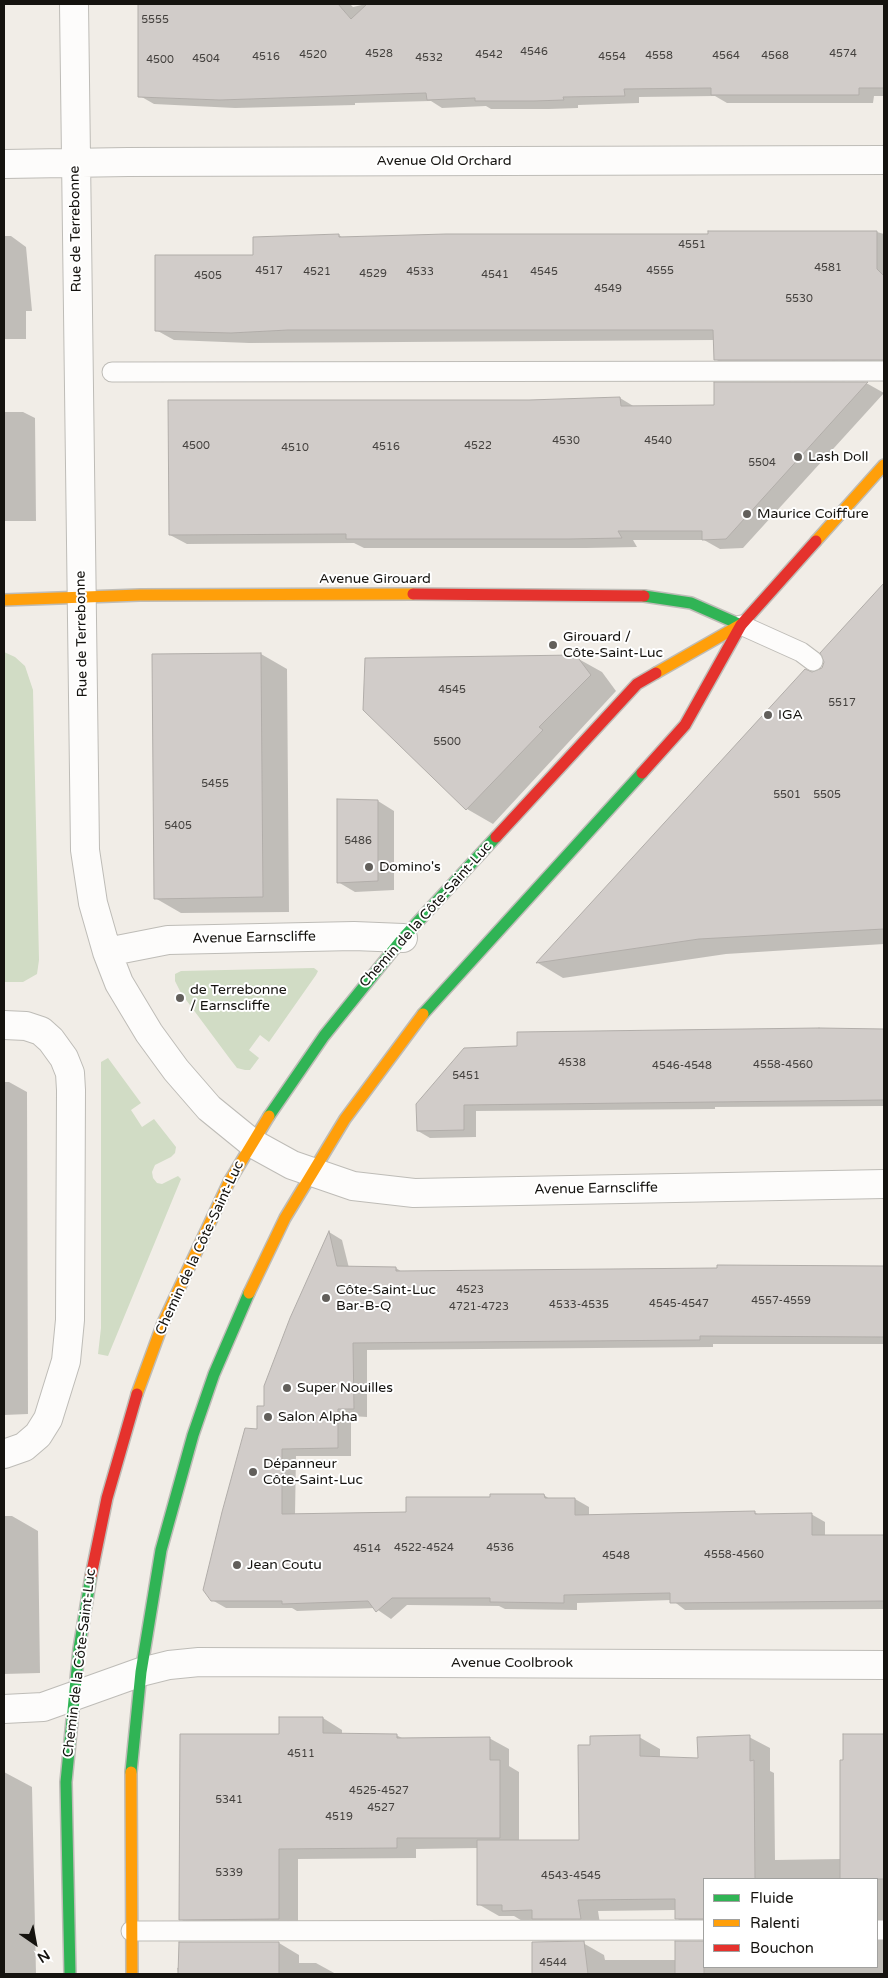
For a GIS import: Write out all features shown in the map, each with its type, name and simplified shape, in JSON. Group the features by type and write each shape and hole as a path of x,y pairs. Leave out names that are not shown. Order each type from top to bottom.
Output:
{"main road":[{"name":"Chemin de la Côte-Saint-Luc","path":"132,1974 131,1765 141,1672 161,1550 193,1435 238,1316 285,1218 311,1172 372,1080 439,994 685,725 741,625 884,465"},
{"name":"Avenue Girouard","path":"4,600 82,597 390,594 642,596 691,602 741,625"},
{"name":"Chemin de la Côte-Saint-Luc","path":"70,1974 66,1782 73,1698 94,1557 107,1498 130,1416 163,1323 229,1182 252,1143 324,1036 403,938 637,684 741,625"}],"street":[{"name":"Rue de Terrebonne","path":"74,4 85,850 93,903 106,952 126,995 172,1065 210,1108 252,1143 286,1162 311,1172"},
{"name":"Avenue Old Orchard","path":"4,164 884,160"},
{"name":"Avenue Earnscliffe","path":"106,952 134,945 168,940 354,936 403,938"},
{"path":"4,1025 26,1026 41,1031 64,1058 70,1073 72,1090 70,1320 66,1361 57,1396 48,1419 38,1435 24,1447 4,1454"},
{"name":"Avenue Earnscliffe","path":"311,1172 353,1186 414,1193 884,1184"},
{"name":"Avenue Coolbrook","path":"4,1709 43,1707 73,1698 141,1672 169,1665 199,1662 884,1665"}],"lane":[{"path":"112,372 884,371"},
{"path":"741,625 801,652 812,662"},
{"path":"131,1931 703,1930"}],"green space":[{"path":"4,652 15,657 25,666 33,690 39,960 37,974 23,982 4,982"},
{"path":"314,968 318,971 316,975 269,1042 260,1035 249,1050 259,1058 250,1070 237,1068 181,993 175,981 175,974 181,971"},
{"path":"108,1058 141,1103 131,1110 142,1127 154,1119 176,1147 175,1153 171,1157 155,1165 152,1172 153,1178 157,1183 162,1184 178,1176 181,1179 108,1356 98,1354 101,1328 101,1062"}],"building":[{"path":"138,4 338,4 351,19 367,4 884,4 884,88 859,88 859,95 711,95 711,88 624,89 625,96 563,97 564,100 534,101 475,101 475,98 427,100 426,93 220,100 138,97"},
{"path":"708,231 877,231 877,269 884,276 884,360 714,360 713,330 288,330 231,333 155,331 155,255 253,255 253,237 339,234 339,237 446,234 708,234"},
{"path":"714,382 868,382 726,539 702,540 702,531 618,531 622,538 569,539 346,539 346,534 169,535 168,400 529,400 620,397 621,406 714,405"},
{"path":"884,583 884,929 699,939 536,963 805,669 812,672 822,668 824,662 820,653"},
{"path":"261,653 263,897 154,899 152,654"},
{"path":"576,655 591,675 539,727 543,730 466,810 363,710 365,658"},
{"path":"337,799 378,800 378,881 337,883"},
{"path":"819,1028 884,1029 884,1100 464,1105 464,1130 417,1131 416,1104 464,1048 517,1046 517,1032"},
{"path":"329,1231 337,1266 396,1267 396,1271 717,1268 717,1265 884,1266 884,1337 700,1336 700,1340 353,1343 354,1409 338,1409 338,1448 282,1449 282,1514 406,1512 406,1497 490,1497 490,1494 544,1494 545,1498 575,1498 575,1515 755,1511 755,1514 812,1513 812,1535 884,1535 884,1601 670,1603 670,1593 564,1595 564,1603 490,1602 490,1598 392,1598 376,1612 368,1601 282,1604 282,1601 211,1601 203,1590 245,1428 257,1429 257,1406 264,1406 264,1386 290,1318"},
{"path":"279,1717 323,1717 323,1733 397,1734 397,1738 490,1737 490,1760 500,1760 500,1838 397,1838 397,1848 279,1849 279,1919 179,1920 180,1734 279,1734"},
{"path":"843,1734 884,1734 884,1879 840,1878 840,1760 843,1760"},
{"path":"640,1735 640,1756 698,1758 697,1737 750,1735 750,1761 754,1760 755,1878 703,1878 703,1919 675,1919 675,1899 578,1900 581,1919 532,1919 532,1910 502,1911 502,1905 477,1905 477,1840 579,1840 578,1745 590,1745 590,1736"},
{"path":"584,1941 588,1974 532,1974 532,1942"},
{"path":"675,1941 703,1941 704,1974 675,1974"},
{"path":"179,1942 279,1942 279,1974 178,1974"}],"traffic: fast":[{"path":"644,596 691,603 741,625"},
{"path":"423,1014 642,773"},
{"path":"269,1116 324,1036 403,938 496,837"},
{"path":"131,1772 141,1672 161,1550 193,1435 214,1374 249,1293"},
{"path":"70,1974 66,1782 79,1649 91,1576"}],"traffic: slow":[{"path":"816,541 884,465"},
{"path":"4,600 140,595 413,594"},
{"path":"656,673 740,625"},
{"path":"249,1293 285,1218 345,1119 423,1014"},
{"path":"137,1394 163,1323 229,1182 269,1116"},
{"path":"131,1772 132,1974"}],"traffic: jam":[{"path":"642,773 685,725 741,625 816,541"},
{"path":"413,594 644,596"},
{"path":"496,837 637,684 656,673"},
{"path":"91,1576 107,1498 137,1394"}],"place":[{"name":"Lash Doll","path":"798,457"},
{"name":"Maurice Coiffure","path":"747,514"},
{"name":"Girouard / Côte-Saint-Luc","path":"553,645"},
{"name":"IGA","path":"768,715"},
{"name":"Domino's","path":"369,867"},
{"name":"de Terrebonne / Earnscliffe","path":"180,998"},
{"name":"Côte-Saint-Luc Bar-B-Q","path":"326,1298"},
{"name":"Super Nouilles","path":"287,1388"},
{"name":"Salon Alpha","path":"268,1417"},
{"name":"Dépanneur Côte-Saint-Luc","path":"253,1472"},
{"name":"Jean Coutu","path":"237,1565"}]}
